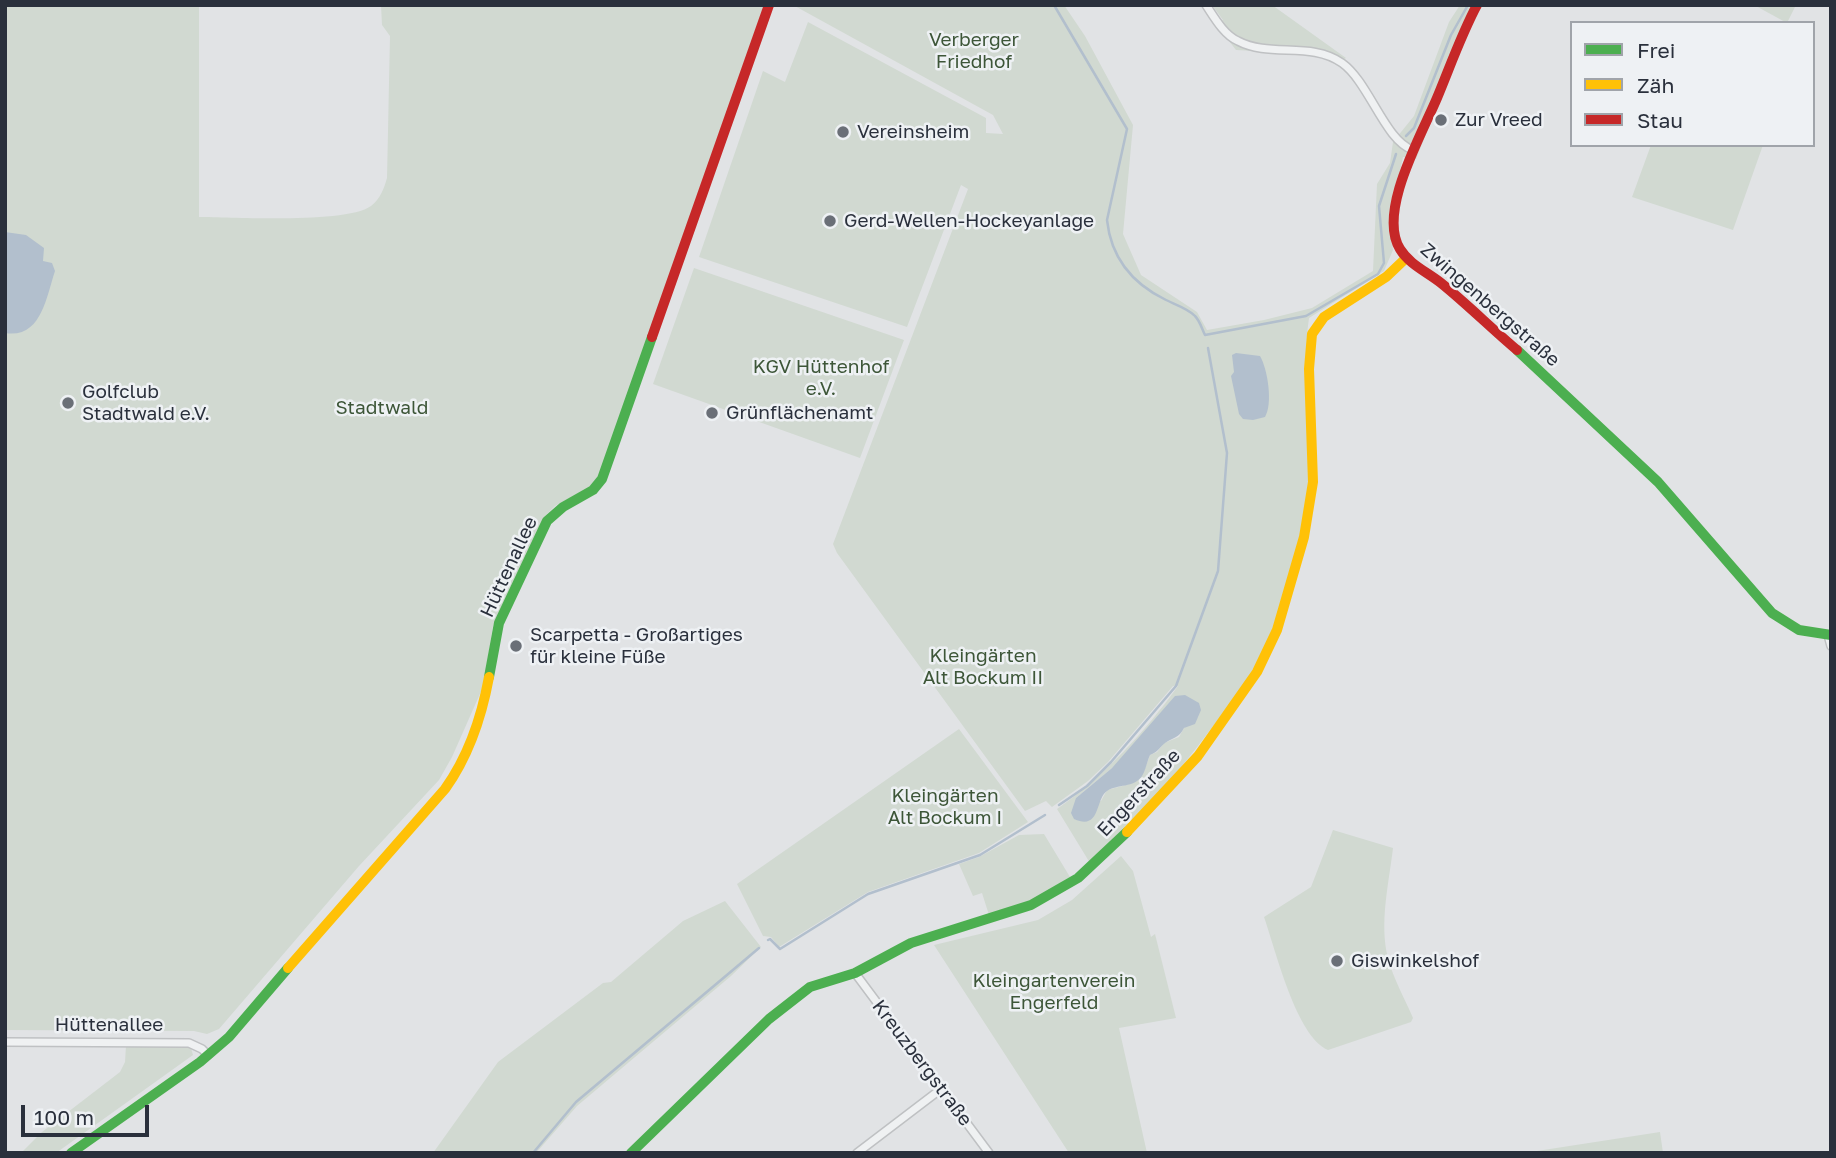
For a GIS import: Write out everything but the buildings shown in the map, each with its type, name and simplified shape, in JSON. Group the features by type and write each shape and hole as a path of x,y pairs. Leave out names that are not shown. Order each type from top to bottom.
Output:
{"street":[{"name":"Hüttenallee","path":"71,1153 229,1037 460,768 485,697 499,623 547,521 563,507 593,490 602,479 769,5"},
{"path":"1206,5 1223,29 1236,41 1251,46 1315,52 1342,63 1355,75 1405,148 1413,150"},
{"name":"Zwingenbergstraße","path":"1477,5 1463,29 1437,99 1413,150 1399,194 1394,225 1398,244 1406,258 1436,279 1563,390 1676,499 1765,607 1790,627 1829,635 1831,646"},
{"name":"Engerstraße","path":"631,1153 779,1011 810,987 855,973 911,943 1031,905 1078,878 1129,831 1198,756 1257,672 1277,630 1304,537 1313,482 1310,369 1312,334 1324,317 1386,277 1406,258"},
{"name":"Kreuzbergstraße","path":"855,973 989,1153"},
{"name":"Hüttenallee","path":"5,1042 189,1043 208,1055"},
{"path":"857,1153 941,1089"}],"green space":[{"name":"Stadtwald","path":"5,5 199,5 199,217 262,218 315,217 358,212 371,206 381,194 387,178 390,36 382,25 381,5 764,5 596,484 555,506 545,516 493,626 483,687 452,757 439,780 359,866 219,1029 207,1034 194,1031 5,1030"},
{"path":"793,5 1064,5 1085,36 1133,125 1123,234 1141,275 1197,312 1207,330 1264,320 1312,308 1373,271 1377,184 1390,163 1393,142 1414,116 1449,22 1460,5 1482,5 1472,21 1416,159 1403,157 1389,223 1393,250 1384,271 1309,318 1306,358 1310,457 1307,499 1298,549 1284,600 1266,647 1254,672 1231,707 1226,709 1145,809 1090,863 1057,809 1123,752 1178,686 1173,686 1108,762 1088,781 1052,807 1046,801 1025,811 833,544 968,189 961,185 907,327 699,257 763,71 785,82 808,22 986,118 986,133 1003,134 993,115","holes":["1199,716 1184,728 1179,737 1164,743 1157,752 1150,755 1144,771 1126,785 1107,790 1101,801 1076,798 1112,768"]},
{"path":"1212,5 1272,5 1346,58 1336,63 1314,54 1236,50 1216,24 1223,20"},
{"path":"1754,5 1796,5 1788,21"},
{"path":"1650,147 1762,147 1733,230 1632,197"},
{"name":"KGV Hüttenhof e.V.","path":"694,268 904,340 860,458 653,384"},
{"name":"Kleingärten Alt Bockum I","path":"959,729 1028,822 979,853 868,892 779,947 771,937 763,936 737,884"},
{"path":"1333,830 1393,848 1386,903 1385,945 1393,973 1413,1018 1411,1022 1328,1050 1317,1042 1297,1011 1264,917 1311,887"},
{"path":"1044,834 1070,877 1029,902 989,915 982,893 973,896 959,864 979,857 1019,835"},
{"name":"Kleingartenverein Engerfeld","path":"1121,856 1133,871 1151,937 1155,934 1176,1018 1119,1028 1147,1153 1069,1153 934,945 1038,920 1072,900"},
{"path":"725,901 761,947 731,976 577,1106 536,1153 433,1153 498,1062 603,983 611,982 683,921"},
{"path":"126,1046 187,1046 191,1048 193,1055 56,1153 21,1153 42,1132 120,1072 125,1062"},
{"path":"1660,1132 1663,1153 1524,1153"}],"water":[{"path":"5,232 26,235 44,248 43,261 52,263 55,271 40,314 27,330 17,333 5,333"},
{"path":"1236,353 1260,356 1263,362 1269,396 1265,417 1243,419 1239,414 1231,376 1234,372 1232,355"},
{"path":"1185,695 1199,703 1201,710 1195,724 1184,728 1178,736 1150,755 1139,780 1107,791 1093,818 1083,822 1074,819 1071,813 1076,798 1112,768 1175,696"}],"waterway":[{"path":"1054,5 1127,129 1107,220 1113,246 1134,278 1154,294 1192,313 1205,335 1306,316 1378,274 1384,263 1379,206 1396,154"},
{"path":"1406,136 1414,128 1451,35 1468,5"},
{"path":"1059,805 1087,786 1111,762 1176,686 1218,571 1227,453 1208,348"},
{"path":"768,940 780,949 868,894 980,855 1045,815"},
{"path":"533,1153 576,1102 759,948"}],"traffic: fast":[{"path":"489,677 499,623 547,521 563,507 593,490 602,479 652,337"},
{"path":"1517,350 1658,482 1772,613 1799,630 1831,635"},
{"path":"631,1153 769,1019 810,987 855,973 911,943 1031,905 1078,878 1127,832"},
{"path":"71,1153 200,1062 229,1037 288,968"}],"traffic: slow":[{"path":"1127,832 1198,756 1257,672 1277,630 1304,537 1313,482 1309,369 1312,334 1324,317 1386,277 1406,258"},
{"path":"288,968 445,789 461,763 473,735 489,677"}],"traffic: jam":[{"path":"652,337 769,5"},
{"path":"1477,5 1404,173 1394,215 1394,233 1400,249 1408,259 1451,291 1517,350"}],"place":[{"name":"Zur Vreed","path":"1441,120"},
{"name":"Vereinsheim","path":"843,132"},
{"name":"Gerd-Wellen-Hockeyanlage","path":"830,221"},
{"name":"Golfclub Stadtwald e.V.","path":"68,403"},
{"name":"Grünflächenamt","path":"712,413"},
{"name":"Scarpetta - Großartiges für kleine Füße","path":"516,646"},
{"name":"Giswinkelshof","path":"1337,961"}],"park label":[{"name":"Verberger Friedhof","path":"974,51"},
{"name":"Kleingärten Alt Bockum II","path":"983,667"}]}
